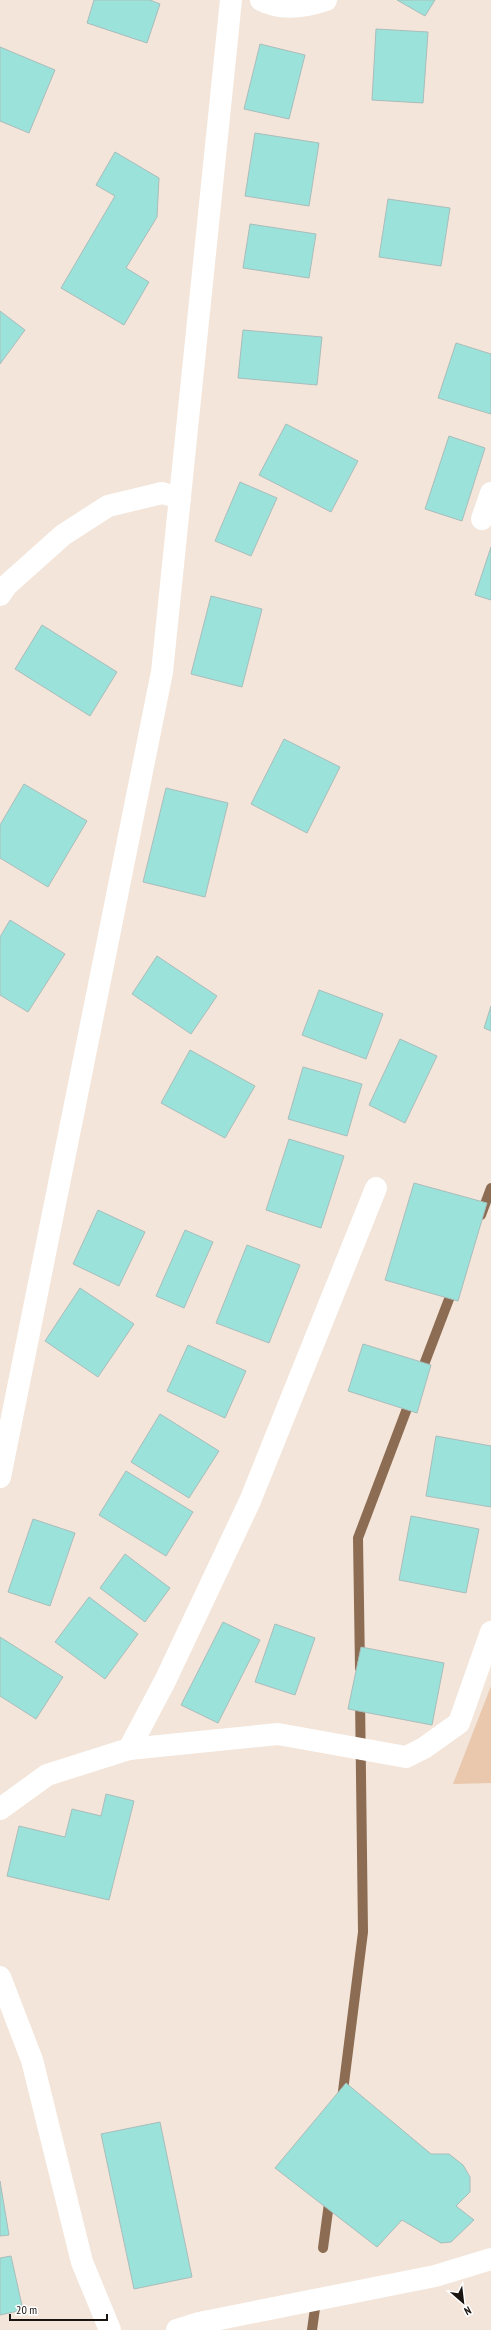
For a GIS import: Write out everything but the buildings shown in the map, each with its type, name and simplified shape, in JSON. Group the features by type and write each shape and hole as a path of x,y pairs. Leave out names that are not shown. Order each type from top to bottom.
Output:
{"street":[{"path":"0,1477 162,672 232,0"},
{"path":"260,0 270,5 300,7 326,0"},
{"path":"0,595 7,585 63,535 108,506 162,493 180,498"},
{"path":"482,519 491,493"},
{"path":"128,1749 165,1681 250,1501 376,1188"},
{"path":"0,1808 47,1775 128,1749 278,1734 406,1757 424,1748 460,1723 491,1632"},
{"path":"0,1976 32,2060 82,2262 110,2330"},
{"path":"177,2330 199,2323 435,2276 491,2259"}],"shaded area":[{"path":"491,1686 491,1783 453,1784"}],"waterway":[{"path":"481,1215 491,1188"},
{"path":"420,1375 454,1286"},
{"path":"360,1668 358,1538 411,1398"},
{"path":"342,2099 363,1932 360,1698"},
{"path":"323,2248 330,2196"},
{"path":"312,2330 316,2301"}]}
